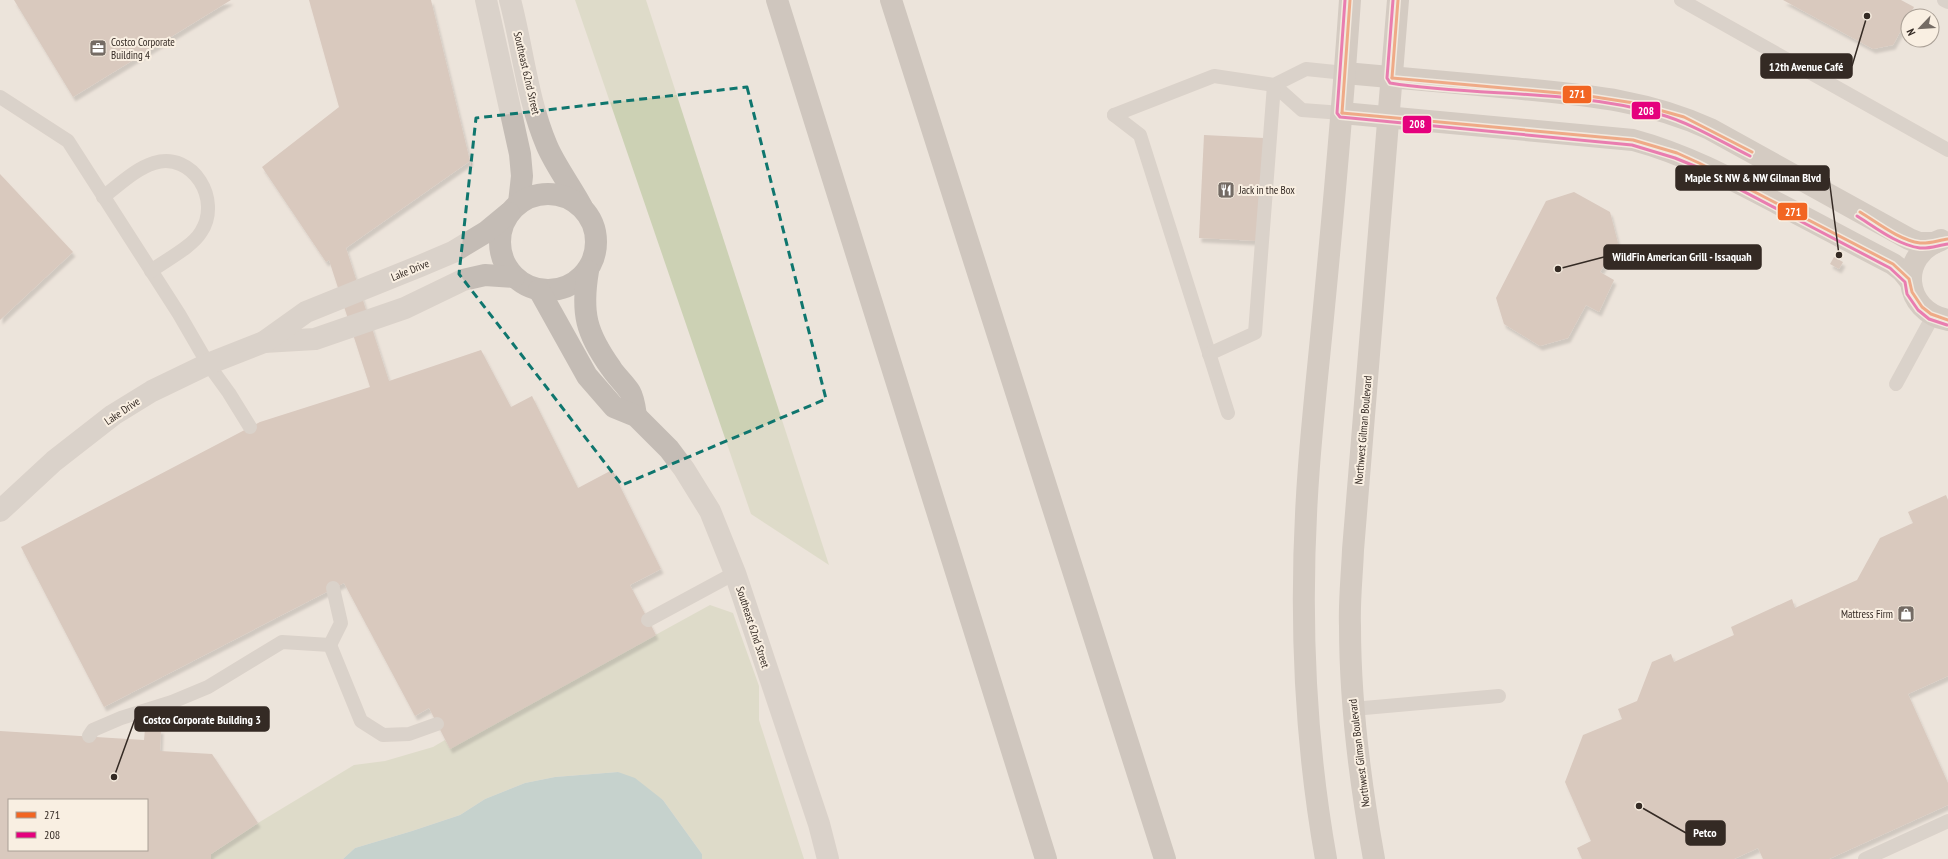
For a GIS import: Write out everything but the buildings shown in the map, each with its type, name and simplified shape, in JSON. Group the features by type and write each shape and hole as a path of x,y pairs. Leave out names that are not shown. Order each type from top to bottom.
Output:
{"highway":[{"path":"777,0 1046,859"},
{"path":"891,0 1165,859"}],"street":[{"path":"486,0 520,154 522,176 514,208 502,226 500,239 501,253 506,266 514,277 526,285 539,290 552,291 566,288 578,281 588,271"},
{"name":"Southeast 62nd Street","path":"510,0 527,85 540,127 547,147 582,207"},
{"path":"1326,859 1313,771 1306,705 1304,629 1306,548 1309,467 1342,113 1350,0"},
{"name":"Northwest Gilman Boulevard","path":"1374,859 1358,758 1353,708 1350,626 1353,550 1398,0"},
{"path":"1345,73 1582,95 1614,99 1669,112 1710,129 1909,239 1919,243 1941,241"},
{"path":"1342,113 1633,140 1653,145 1677,153 1730,178 1893,264 1902,271 1911,282"},
{"path":"514,208 531,197 544,193 564,196 582,207 591,218 596,231 597,245 594,258 588,271 584,296 588,327 607,363 630,392 636,416"},
{"name":"Lake Drive","path":"0,511 54,461 114,415 152,391 208,364 264,342 306,312 453,252 486,232 514,208"},
{"path":"1941,241 1924,250 1916,259 1912,270 1911,282 1915,298 1926,312 1941,318"},
{"name":"Lake Drive","path":"264,342 315,339 404,308 463,280 485,275 514,277"},
{"name":"Southeast 62nd Street","path":"539,290 587,376 614,407 636,416 669,449 701,494 719,529 819,824 828,859"}],"lane":[{"path":"1681,0 1948,150"},
{"path":"1944,0 1948,2"},
{"path":"1274,85 1306,69 1345,73"},
{"path":"1228,413 1140,135 1114,116 1214,76 1274,85 1302,110 1342,113"},
{"path":"1209,354 1255,333 1274,85"},
{"path":"0,97 68,141 150,271 180,314 208,364 229,393 250,427"},
{"path":"103,197 138,171 155,163 170,162 184,167 197,176 205,188 209,203 208,219 201,232 191,243 150,271"},
{"path":"1896,384 1941,318"},
{"path":"648,620 735,573"},
{"path":"333,588 340,623 330,645 360,721 383,735 409,734 437,724"},
{"path":"89,736 93,730 121,718 172,702 208,687 282,642 330,645"},
{"path":"1353,708 1499,696"},
{"path":"1865,859 1948,821"}],"highlighted area":[{"path":"747,87 826,399 622,485 459,274 476,118"}],"green space":[{"path":"575,0 646,0 829,565 751,514"},
{"path":"710,605 733,613 759,686 759,720 804,859 702,859 702,854 663,800 618,772 555,777 525,783 485,799 460,815 355,848 343,859 211,859 211,854 258,823 354,765 385,761 433,747 445,740 450,748"}],"water":[{"path":"618,772 635,778 663,800 702,854 702,859 343,859 355,848 460,815 485,799 525,783 555,777"}],"transit line":[{"name":"208","path":"1345,0 1337,113 1340,117 1632,145 1675,158 1697,167 1890,268 1905,282 1907,294 1918,310 1929,319 1947,325"},
{"name":"271","path":"1342,113 1350,0"},
{"name":"208","path":"1393,0 1387,78 1390,83 1457,90 1559,97 1626,106 1659,114 1682,122 1750,156"},
{"name":"271","path":"1392,78 1398,0"},
{"name":"271","path":"1392,78 1582,95 1634,103 1684,117 1752,152"},
{"name":"271","path":"1342,113 1633,140 1677,153 1893,264 1909,279 1912,292 1922,307 1931,314 1948,320"},
{"name":"271","path":"1860,212 1889,230 1912,241 1927,243 1948,239"},
{"name":"208","path":"1857,216 1895,240 1912,246 1923,248 1948,244"}],"place":[{"name":"12th Avenue Café","path":"1867,16"},
{"name":"Costco Corporate Building 4","path":"98,48"},
{"name":"Jack in the Box","path":"1226,190"},
{"name":"Maple St NW & NW Gilman Blvd","path":"1839,255"},
{"name":"WildFin American Grill - Issaquah","path":"1558,269"},
{"name":"Mattress Firm","path":"1906,614"},
{"name":"Costco Corporate Building 3","path":"114,777"},
{"name":"Petco","path":"1639,806"}]}
